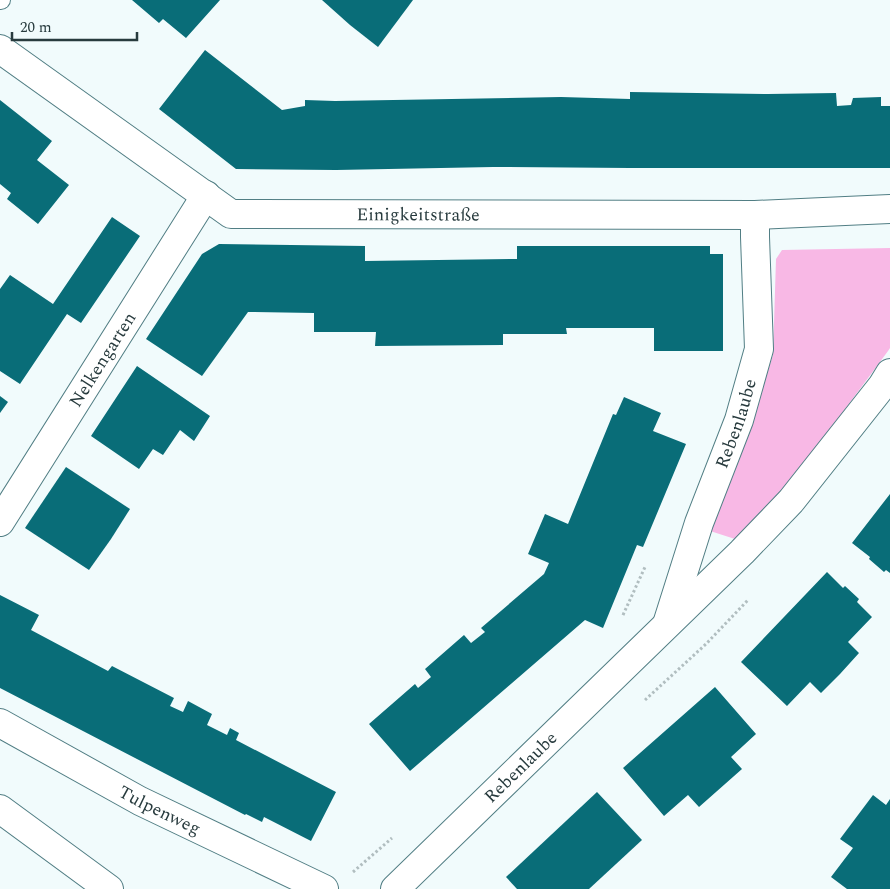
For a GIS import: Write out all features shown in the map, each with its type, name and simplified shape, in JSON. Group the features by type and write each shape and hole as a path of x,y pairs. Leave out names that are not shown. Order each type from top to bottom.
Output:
{"street":[{"name":"Einigkeitstraße","path":"0,49 231,214 755,215 890,209"},
{"name":"Nelkengarten","path":"0,522 206,195"},
{"name":"Rebenlaube","path":"667,624 699,522 738,420 759,349 754,237 755,215"},
{"name":"Rebenlaube","path":"395,889 742,552 790,501 882,386 890,373"},
{"name":"Tulpenweg","path":"0,723 140,801 324,889"},
{"path":"0,809 109,889"}],"path":[{"path":"349,876 392,838"}],"shaded area":[{"path":"890,248 890,348 834,424 779,493 735,539 707,530 748,431 773,355 776,259 782,250"}],"building":[{"path":"132,0 220,0 186,38 163,19 159,23"},
{"path":"322,0 413,0 378,47"},
{"path":"205,50 282,110 305,106 305,100 561,97 630,99 630,92 836,93 837,106 851,105 853,98 881,97 881,106 890,106 890,168 493,167 336,170 236,169 159,109"},
{"path":"0,100 52,141 37,160 69,185 38,224 7,199 11,193 0,184"},
{"path":"112,217 140,236 81,323 67,314 20,384 0,371 0,289 10,275 53,304"},
{"path":"219,244 365,246 365,261 517,259 517,246 710,246 710,254 723,254 723,351 654,351 654,328 566,328 567,334 503,334 503,345 375,346 376,332 314,332 314,313 248,312 202,376 146,339 202,254"},
{"path":"137,366 210,416 194,441 180,430 163,455 153,449 139,469 91,436"},
{"path":"0,396 8,402 0,413"},
{"path":"624,397 661,413 653,431 686,444 643,547 637,545 603,628 585,620 410,771 369,724 415,684 418,688 431,677 425,669 464,635 471,643 485,632 481,628 544,574 549,563 528,554 545,514 568,524 613,414 616,415"},
{"path":"66,467 130,509 89,570 25,528"},
{"path":"890,494 890,573 886,570 884,572 869,559 870,557 852,543"},
{"path":"827,572 843,588 845,586 859,599 857,602 872,617 848,642 859,653 840,674 821,693 810,682 787,706 741,662"},
{"path":"0,595 39,615 31,630 108,671 112,666 174,698 170,706 183,712 188,701 212,714 207,725 227,735 230,728 239,733 236,740 336,792 311,841 264,817 262,822 245,815 0,688"},
{"path":"715,687 756,734 731,757 742,769 699,807 688,795 664,816 623,768"},
{"path":"597,792 642,840 589,889 517,889 506,877"},
{"path":"873,795 886,805 890,799 890,889 847,889 831,877 853,848 840,839"}]}
